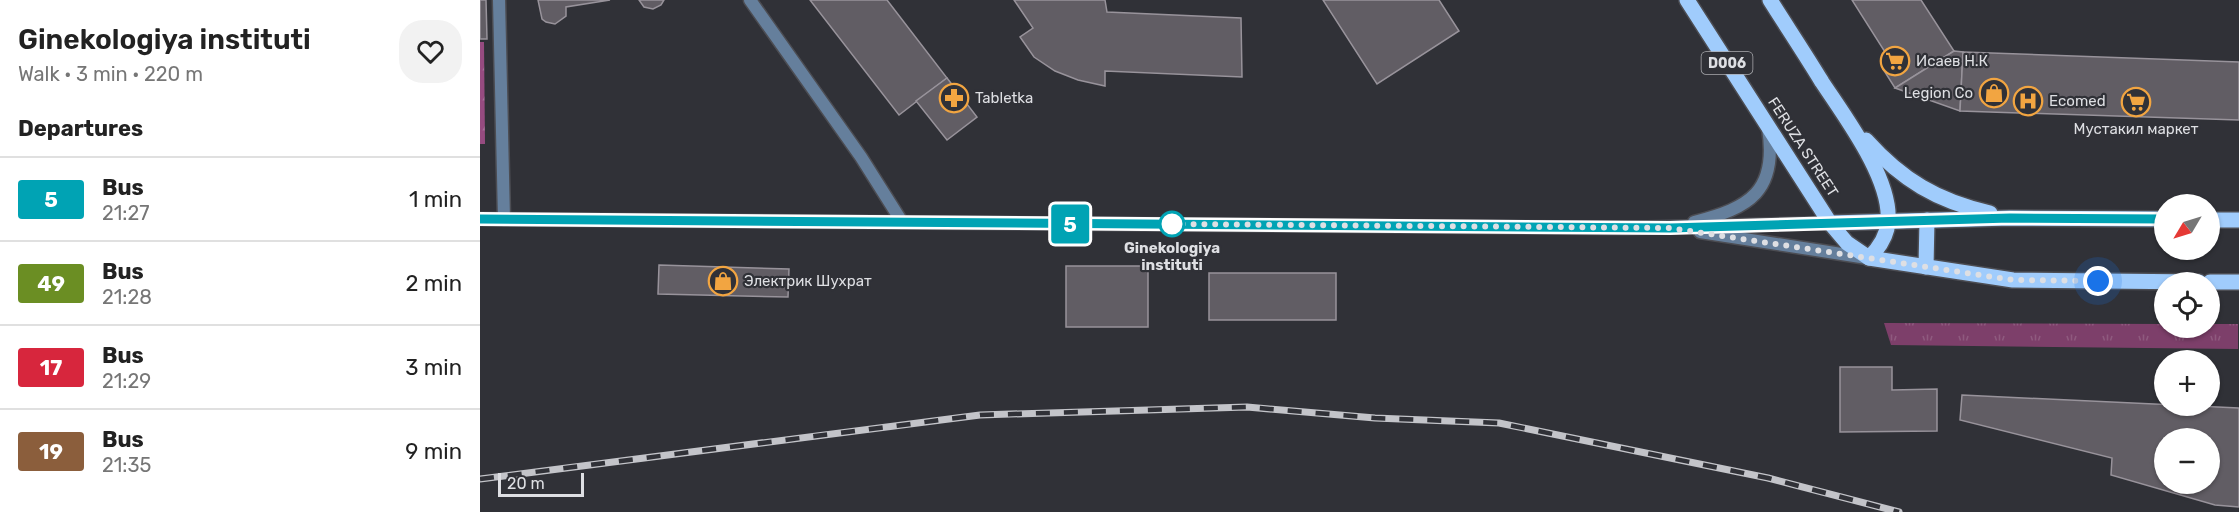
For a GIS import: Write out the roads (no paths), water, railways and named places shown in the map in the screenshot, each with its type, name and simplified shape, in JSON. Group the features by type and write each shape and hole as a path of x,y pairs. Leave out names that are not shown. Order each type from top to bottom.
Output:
{"main road":[{"name":"FERUZA STREET","path":"1687,0 1830,223 1847,243 1869,258"},
{"path":"1770,0 1842,112 1878,174 1887,201 1888,221 1882,242 1869,258"},
{"path":"1842,112 1875,151 1913,183 1958,205 2010,218"},
{"path":"1830,223 2010,218 2154,219"},
{"path":"1926,267 1927,220"},
{"path":"2220,220 2239,220"},
{"path":"1869,258 2013,280 2154,282"},
{"path":"2220,282 2239,282"}],"street":[{"path":"500,0 504,219"},
{"path":"750,0 861,157 902,222"},
{"path":"1670,228 1718,216 1751,199 1764,184 1769,169 1771,149 1768,126"},
{"path":"480,219 1670,228 1830,223"},
{"path":"1670,228 1869,258"}],"railway":[{"path":"480,479 980,415 1247,407 1375,418 1499,423 1768,478 1899,512"}],"place":[{"name":"Исаев Н.К","path":"1895,61"},
{"name":"Legion Co","path":"1994,93"},
{"name":"Tabletka","path":"954,98"},
{"name":"Ecomed","path":"2028,101"},
{"name":"Мустакил маркет","path":"2136,102"},
{"name":"Ginekologiya instituti","path":"1172,224"},
{"name":"Электрик Шухрат","path":"723,281"}]}
